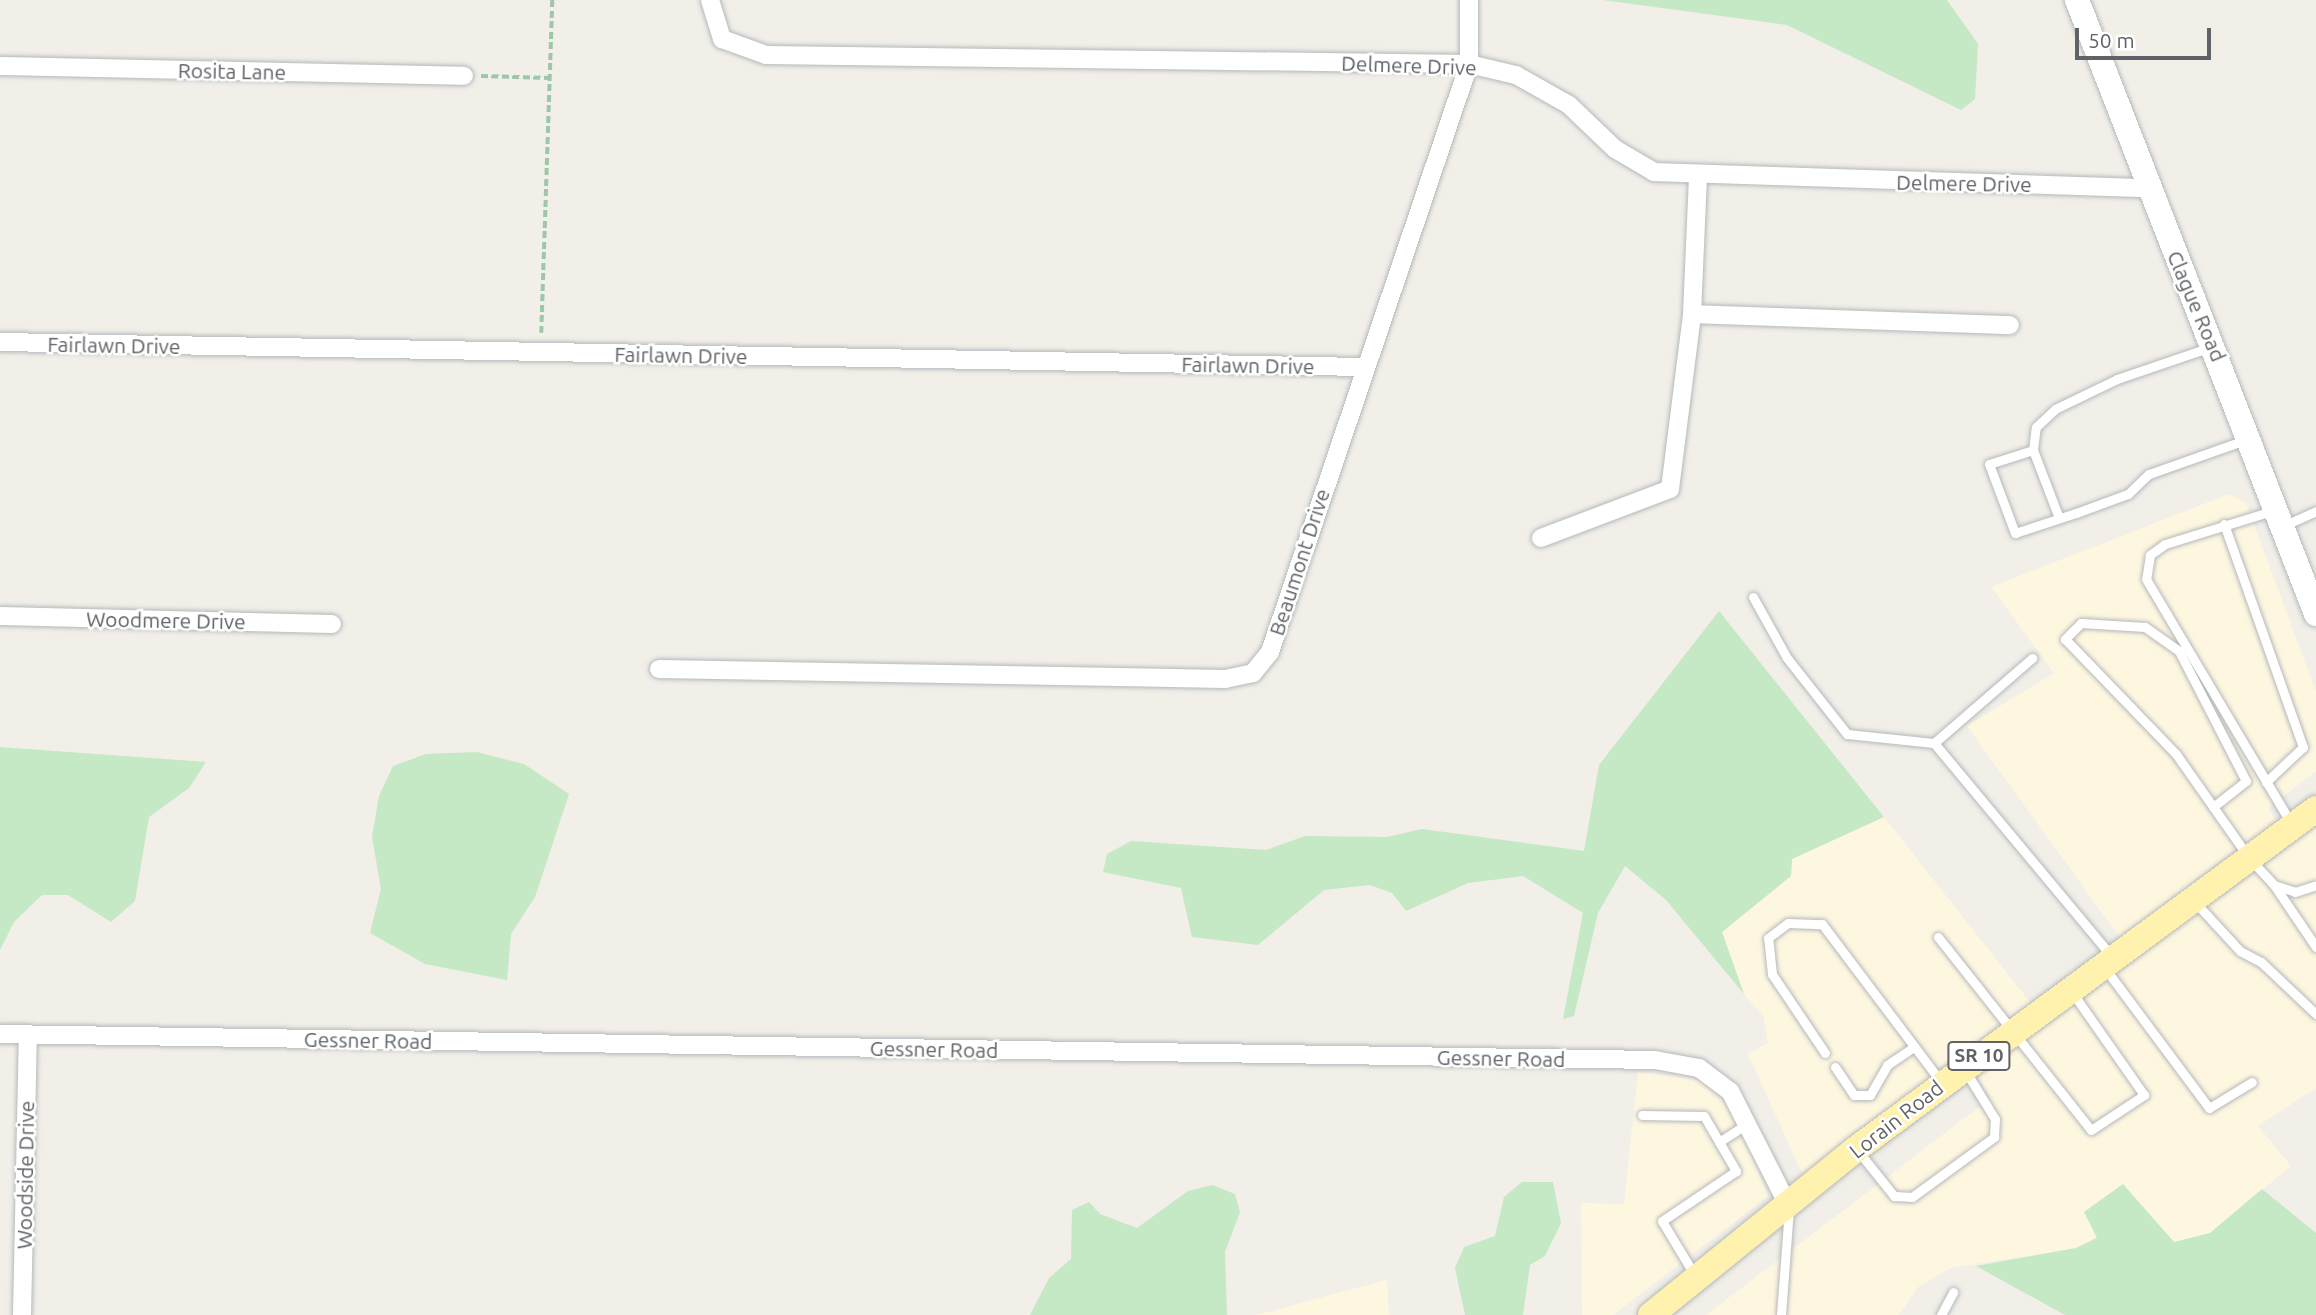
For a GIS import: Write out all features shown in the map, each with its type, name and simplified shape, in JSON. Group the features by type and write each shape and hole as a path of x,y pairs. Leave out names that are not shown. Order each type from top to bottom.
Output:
{"main road":[{"name":"Clague Road","path":"2077,0 2144,188 2216,346 2316,614"},
{"name":"Lorain Road","path":"1660,1312 1856,1149 2316,808"}],"street":[{"name":"Delmere Drive","path":"710,0 722,39 766,55 1469,64 1516,75 1569,105 1615,149 1654,172 1698,177 2144,188"},
{"name":"Beaumont Drive","path":"659,669 1225,679 1252,673 1270,652 1362,367 1469,64 1469,0"},
{"name":"Rosita Lane","path":"0,66 464,76"},
{"path":"1541,538 1671,489 1692,314 1698,177"},
{"path":"1692,314 2010,325"},
{"name":"Fairlawn Drive","path":"0,342 1362,367"},
{"name":"Woodmere Drive","path":"0,616 332,624"},
{"name":"Gessner Road","path":"0,1034 1655,1060 1717,1078 1749,1123 1789,1206"},
{"name":"Woodside Drive","path":"22,1315 28,1035"}],"lane":[{"path":"2059,518 2034,450 2036,427 2055,409 2117,379 2216,346"},
{"path":"2034,450 1989,464 2015,533 2128,494 2149,474 2250,439"},
{"path":"2292,826 2146,579 2150,555 2224,524 2316,511"},
{"path":"2224,524 2303,747 2266,782"},
{"path":"1753,597 1787,658 1847,734 1934,743 2108,962 2209,1108 2252,1082"},
{"path":"2213,807 2246,781 2179,652 2144,627 2081,623 2065,639 2092,673 2122,693 2213,807 2249,858 2274,885 2316,947"},
{"path":"1934,743 2032,658"},
{"path":"2274,885 2295,892 2316,885"},
{"path":"2193,899 2240,951 2261,962 2316,1014"},
{"path":"1825,1053 1772,974 1768,938 1788,923 1822,924 1914,1046 1953,1076 1995,1119 1994,1137 1905,1199 1894,1196 1856,1149"},
{"path":"1938,937 2091,1130 2144,1094 2070,990"},
{"path":"1835,1067 1854,1095 1870,1095 1887,1065 1914,1046"},
{"path":"1642,1115 1704,1116 1736,1171 1662,1221 1697,1279"},
{"path":"1719,1142 1749,1123"},
{"path":"1782,1315 1789,1206"},
{"path":"1941,1315 1953,1292"}],"path":[{"path":"541,333 552,0"},
{"path":"464,76 549,78"}],"shaded area":[{"path":"2229,494 2246,503 2316,692 2316,771 2268,808 2281,829 2123,942 1967,726 2054,673 1991,587"},
{"path":"1884,817 2033,1006 1805,1180 1748,1054 1768,1043 1763,1016 1744,994 1722,932 1791,876 1792,859"},
{"path":"2316,817 2316,1088 2258,1126 2291,1166 2210,1233 2174,1242 2097,1237 2076,1248 1950,1268 1918,1287 1899,1315 1706,1315 1991,1098 1973,1068"},
{"path":"1638,1072 1700,1080 1715,1092 1733,1110 1768,1196 1613,1315 1582,1315 1581,1203 1624,1204"},
{"path":"1387,1280 1389,1315 1257,1315 1315,1299"}],"green space":[{"path":"1603,0 1947,0 1978,44 1975,99 1961,110 1787,25"},
{"path":"1719,611 1884,817 1792,859 1791,876 1722,932 1744,994 1666,900 1625,866 1598,913 1574,1016 1563,1019 1583,913 1523,876 1468,883 1406,911 1392,893 1370,885 1324,890 1258,945 1192,937 1181,888 1103,872 1107,854 1131,841 1266,850 1305,836 1387,837 1422,829 1584,851 1599,765"},
{"path":"0,747 206,762 189,788 149,817 135,901 111,922 68,895 42,895 14,922 0,950"},
{"path":"477,752 524,764 569,794 535,897 511,934 507,980 425,964 370,933 381,889 372,837 379,796 393,766 426,754"},
{"path":"1522,1182 1553,1182 1561,1223 1545,1256 1530,1265 1523,1315 1465,1315 1455,1268 1464,1247 1495,1236 1504,1197"},
{"path":"2123,1184 2174,1242 2210,1233 2262,1189 2316,1233 2316,1315 2065,1315 1976,1266 2076,1248 2097,1238 2084,1212"},
{"path":"1212,1185 1235,1194 1240,1212 1225,1252 1227,1315 1030,1315 1049,1278 1071,1259 1072,1210 1089,1202 1100,1214 1137,1228 1188,1191"}]}
